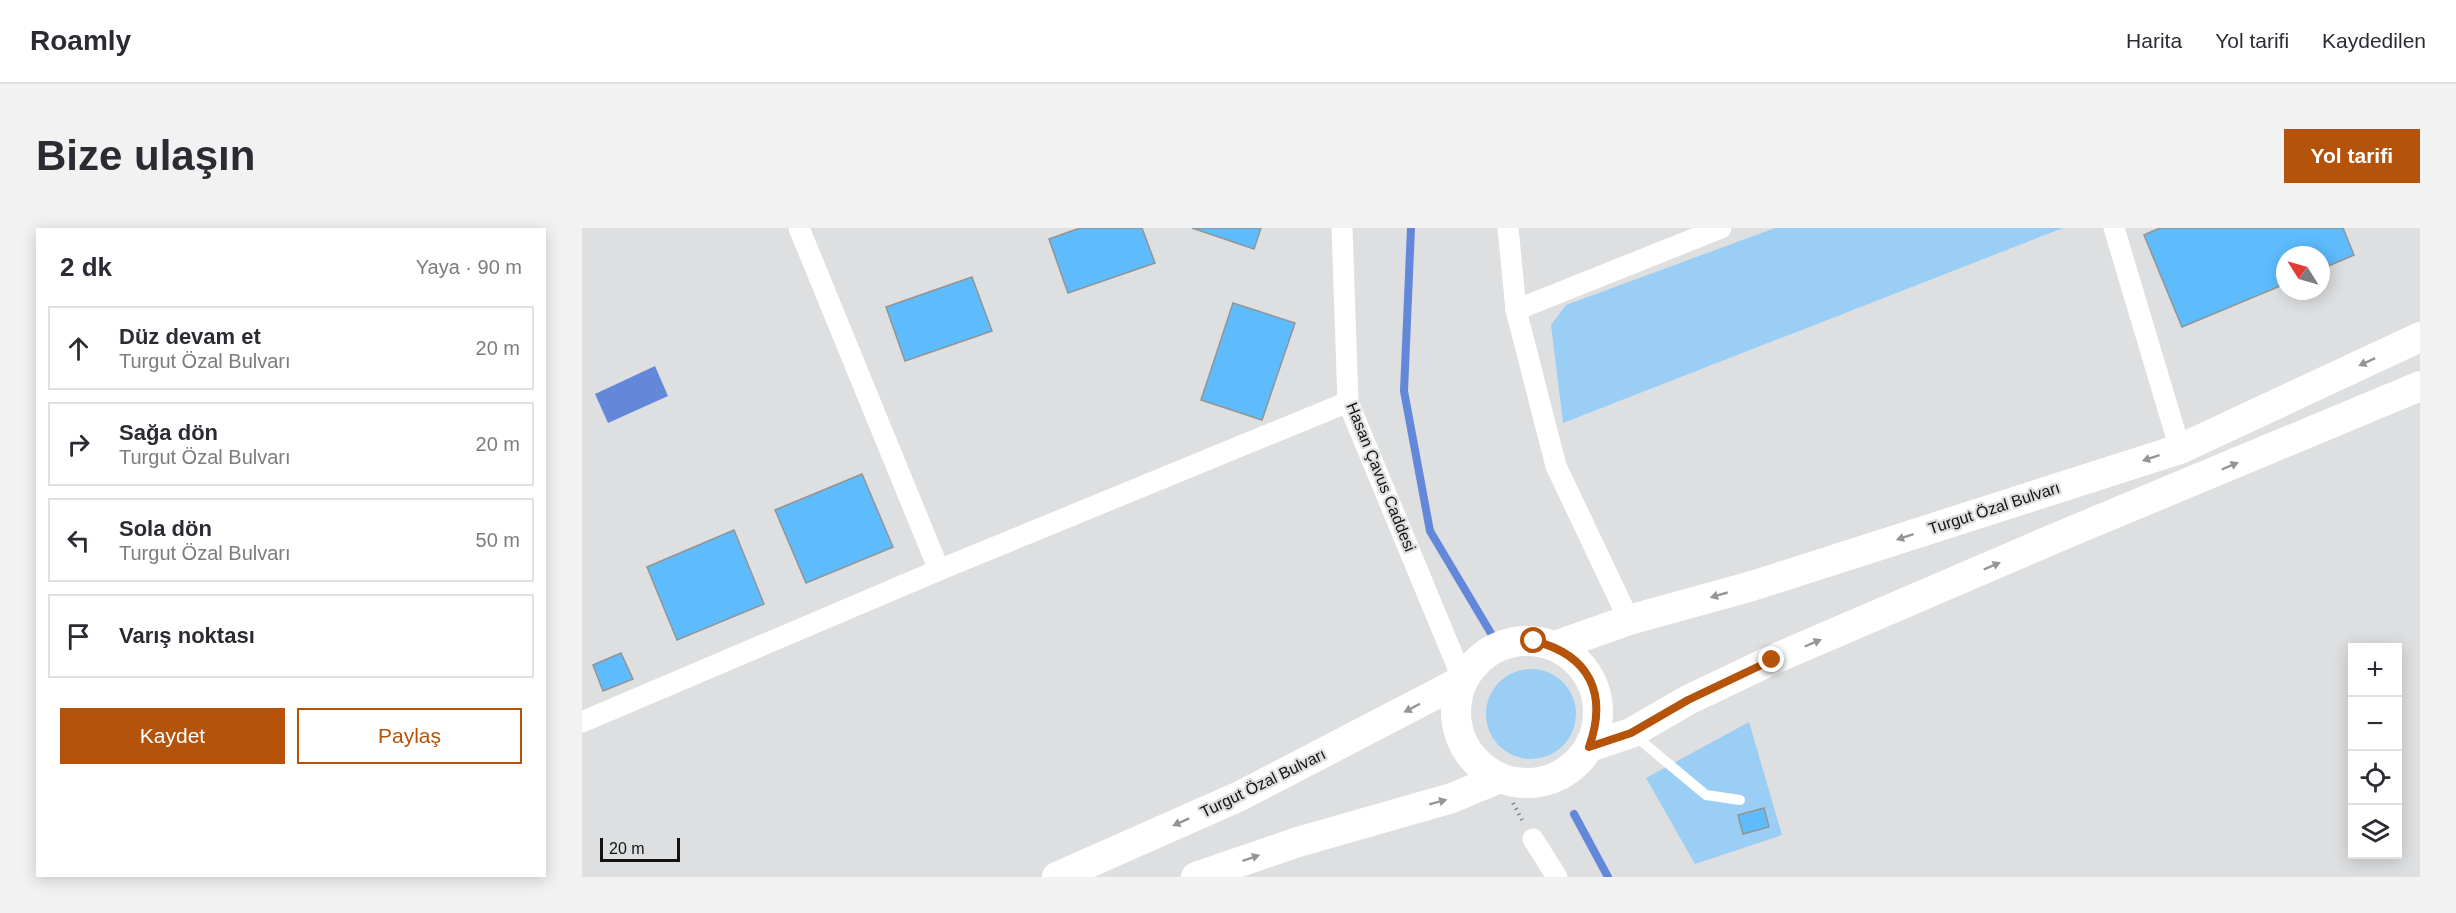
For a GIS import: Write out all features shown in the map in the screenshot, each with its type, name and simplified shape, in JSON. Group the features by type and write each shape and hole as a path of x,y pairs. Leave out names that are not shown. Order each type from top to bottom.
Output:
{"main road":[{"name":"Turgut Özal Bulvarı","path":"1555,646 1629,620 1752,586 2180,449 2420,337"},
{"name":"Turgut Özal Bulvarı","path":"1589,747 1631,733 1688,700 1772,660 2058,537 2420,386"},
{"name":"Turgut Özal Bulvarı","path":"1534,641 1555,646 1575,659 1590,678 1598,700 1597,724 1589,747 1576,763 1550,779 1520,783 1500,778 1480,766 1465,748 1457,726 1457,703 1463,680 1484,656 1513,642 1534,641"},
{"name":"Turgut Özal Bulvarı","path":"1057,877 1240,796 1463,680"},
{"name":"Turgut Özal Bulvarı","path":"1196,877 1298,842 1452,798 1500,778"}],"street":[{"path":"799,228 939,570"},
{"name":"Hasan Çavus Caddesi","path":"1342,228 1348,402 1463,680"},
{"path":"1508,228 1516,310 1556,466 1629,620"},
{"path":"1516,310 1721,228"},
{"path":"2114,228 2180,449"},
{"path":"582,722 939,570 1348,402"},
{"path":"1533,839 1557,877"}],"lane":[{"path":"1631,733 1706,795 1740,800"}],"path":[{"path":"1500,778 1533,839"}],"shaded area":[{"path":"1775,228 2063,228 1563,423 1551,325 1566,305"},
{"path":"1531,669 1548,673 1563,682 1572,697 1576,714 1572,731 1563,746 1548,755 1531,759 1514,755 1499,746 1490,731 1486,714 1490,697 1499,682 1514,673"},
{"path":"1749,722 1782,835 1695,864 1646,778"}],"water":[{"path":"655,366 668,396 608,423 595,394"}],"building":[{"path":"1080,228 1142,228 1155,263 1068,293 1049,239"},
{"path":"1192,228 1261,228 1254,249"},
{"path":"2160,228 2343,228 2354,255 2330,265 2330,246 2276,246 2276,288 2182,327 2144,235"},
{"path":"972,277 992,331 905,361 886,307"},
{"path":"1233,303 1295,323 1262,420 1201,400"},
{"path":"862,474 893,547 806,583 775,510"},
{"path":"734,530 764,604 677,640 647,567"},
{"path":"621,653 633,679 603,691 593,665"},
{"path":"1764,808 1769,827 1743,834 1738,815"}],"waterway":[{"path":"1411,228 1404,391 1430,531 1495,640"},
{"path":"1574,814 1608,877"}],"route":[{"path":"1534,641 1555,646 1575,659 1590,678 1598,700 1597,724 1589,747 1631,733 1688,700 1772,660"}]}
